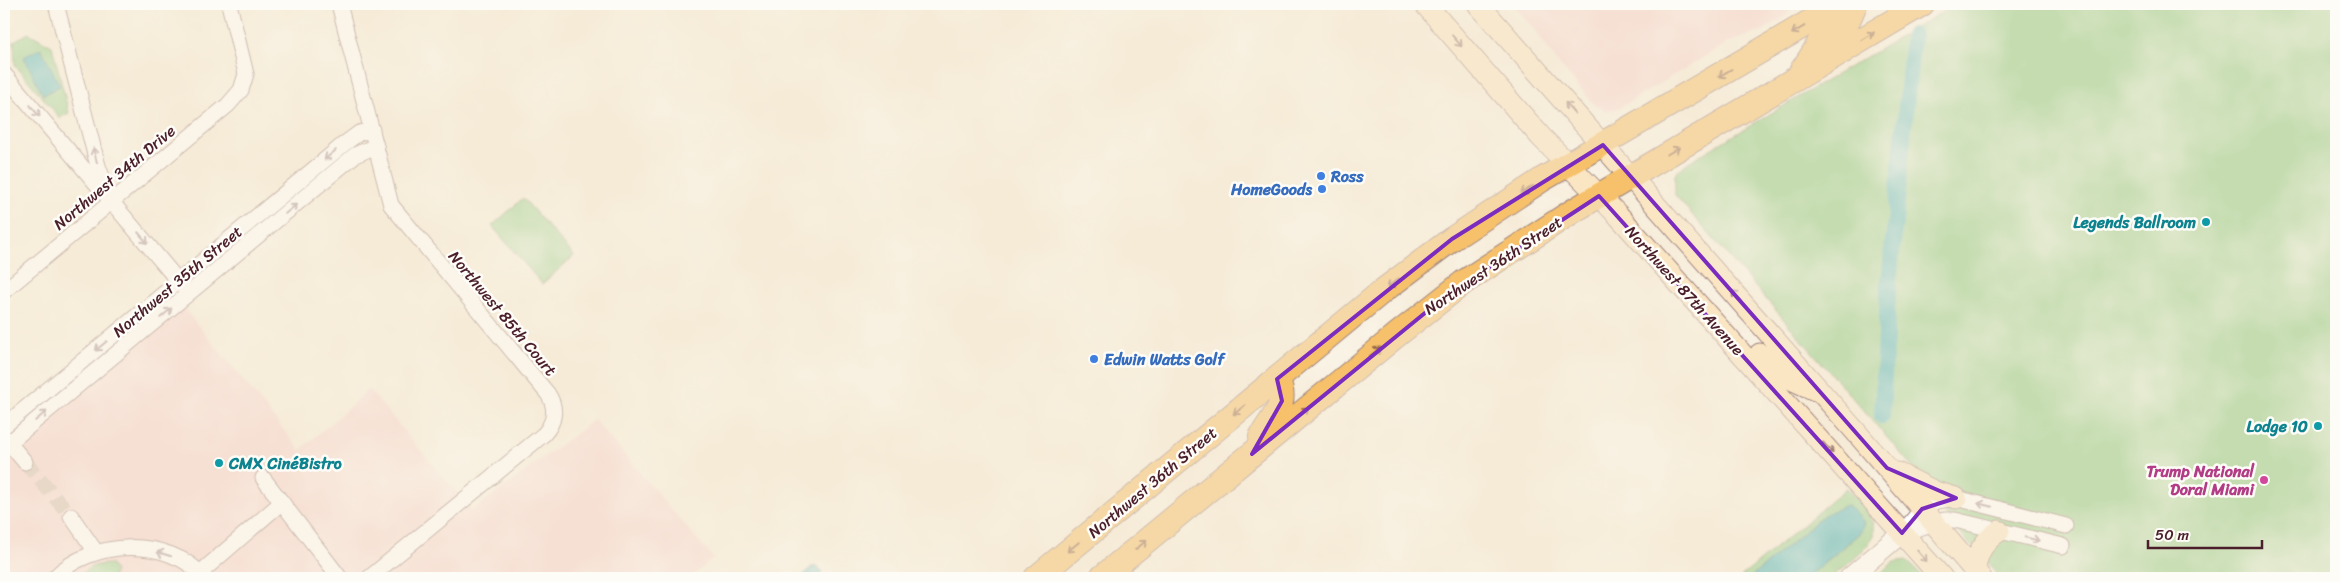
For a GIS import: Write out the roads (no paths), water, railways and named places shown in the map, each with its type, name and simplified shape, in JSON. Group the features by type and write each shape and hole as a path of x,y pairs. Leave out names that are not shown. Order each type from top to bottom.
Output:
{"main road":[{"name":"Northwest 87th Avenue","path":"1425,4 1541,137 1599,196 1733,343 1942,578"},
{"path":"1478,4 1888,468 1978,575"},
{"path":"1844,50 1845,28 1855,4"},
{"name":"Northwest 36th Street","path":"1101,578 1458,286 1631,176 1922,4"},
{"name":"Northwest 36th Street","path":"1036,578 1420,262 1484,218 1568,165 1834,7"},
{"path":"1796,79 1817,49 1826,31 1834,7"},
{"path":"1733,343 1752,346 1780,374 1822,393"},
{"path":"1252,454 1282,401 1282,389 1277,379"},
{"path":"1888,468 1936,492 1956,498"},
{"path":"1978,575 1977,556 1982,546 1999,531"}],"street":[{"path":"56,4 98,166 112,200"},
{"name":"Northwest 34th Drive","path":"4,291 228,105 242,86 246,69 229,4"},
{"name":"Northwest 85th Court","path":"339,4 391,205 548,394 553,402 554,414 552,423 544,434 369,578"},
{"path":"4,74 112,200 189,294"},
{"name":"Northwest 35th Street","path":"4,426 344,144 359,133 372,130"},
{"name":"Northwest 35th Street","path":"5,442 189,294 355,155 376,146"},
{"path":"5,442 25,462"},
{"path":"263,478 340,578"},
{"path":"1849,578 1902,533 1927,516 1936,502 1956,498 2066,526"},
{"path":"54,578 73,562 96,552 118,548 154,551 182,560 202,575 282,502"},
{"path":"72,516 96,552"},
{"path":"1927,516 1955,520 2063,546"}],"water":[{"path":"41,48 60,86 43,95 24,57"},
{"path":"1846,505 1864,522 1861,532 1807,578 1750,578 1824,515"},
{"path":"817,566 822,573 819,578 801,578 811,567"}],"waterway":[{"path":"1882,416 1888,293 1913,35"}],"tunnel":[{"path":"25,462 71,516"}],"place":[{"name":"Ross","path":"1321,176"},
{"name":"HomeGoods","path":"1322,189"},
{"name":"Legends Ballroom","path":"2206,222"},
{"name":"Edwin Watts Golf","path":"1094,359"},
{"name":"Lodge 10","path":"2318,426"},
{"name":"CMX CinéBistro","path":"219,463"},
{"name":"Trump National Doral Miami","path":"2264,480"}]}
